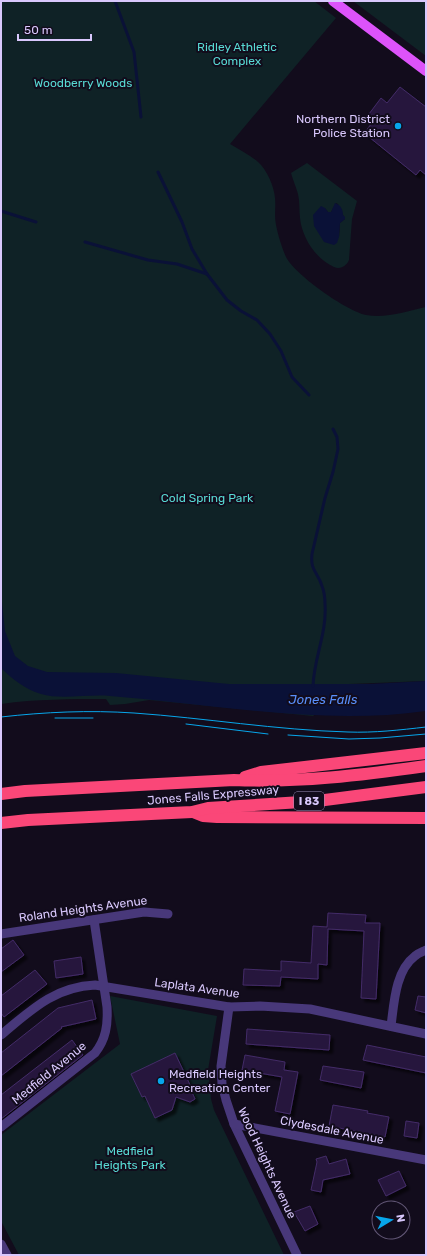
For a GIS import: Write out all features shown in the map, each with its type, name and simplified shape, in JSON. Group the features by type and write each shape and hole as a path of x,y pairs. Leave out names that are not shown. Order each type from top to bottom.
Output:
{"highway":[{"path":"234,780 261,772 426,752"},
{"name":"Jones Falls Expressway","path":"1,794 25,791 234,780 261,781 314,779 426,766"},
{"name":"Jones Falls Expressway","path":"1,823 28,820 192,812 208,808 317,801 426,787"},
{"path":"192,812 203,816 217,817 426,818"}],"main road":[{"path":"333,1 426,71"}],"street":[{"name":"Roland Heights Avenue","path":"1,934 144,912 168,914"},
{"name":"Medfield Avenue","path":"1,1127 95,1053 101,1045 108,1019 94,920"},
{"path":"391,1026 399,980 406,965 415,955 426,950"},
{"name":"Laplata Avenue","path":"1,1035 38,1005 62,991 85,985 104,985 229,1007 267,1006 310,1009 426,1034"},
{"name":"Wood Heights Avenue","path":"229,1007 221,1066 222,1084 226,1100 234,1124 297,1255"},
{"name":"Clydesdale Avenue","path":"234,1124 426,1160"},
{"path":"1,1244 6,1255"}],"green space":[{"name":"Cold Spring Park","path":"1,1 314,1 336,18 230,144 255,159 267,174 272,183 274,193 275,222 286,257 291,264 310,282 335,300 357,312 366,315 389,315 426,307 426,681 349,684 313,716 149,700 110,705 106,699 40,700 1,704"},
{"path":"353,1 426,1 426,56"},
{"path":"307,163 357,201 352,219 349,260 347,264 339,268 334,267 321,259 311,247 301,226 299,197 291,173","holes":["336,203 338,204 345,219 340,223 339,237 325,208 328,212 331,212"]},
{"name":"Medfield Heights Park","path":"110,996 217,1016 208,1070 211,1099 214,1110 284,1255 19,1255 1,1221 1,1135 120,1044"}],"water":[{"path":"335,203 339,205 343,211 345,219 340,223 339,237 337,243 334,245 324,242 314,226 313,215 321,206 328,212 331,212"},
{"name":"Jones Falls","path":"1,593 5,631 15,656 28,666 47,672 116,673 229,684 370,684 426,681 426,711 387,715 307,715 110,696 57,697 41,694 19,683 1,668"}],"building":[{"name":"Northern District Police Station","path":"400,87 426,107 426,175 420,170 416,175 364,133 376,118 369,114 381,98 387,103"},
{"path":"328,913 366,915 365,923 380,923 376,999 361,998 364,931 328,929 327,965 318,964 318,979 281,977 280,986 243,985 244,969 281,971 281,961 311,963 313,926 327,927"},
{"path":"13,940 24,955 1,972 1,949"},
{"path":"81,957 83,974 56,978 54,961"},
{"path":"35,970 47,984 4,1017 1,1013 1,996"},
{"path":"418,996 426,997 426,1013 415,1010"},
{"path":"92,1000 96,1019 61,1027 62,1028 1,1076 1,1053 58,1008"},
{"path":"247,1029 330,1035 329,1050 246,1044"},
{"path":"72,1040 83,1055 1,1119 1,1095"},
{"path":"367,1045 426,1057 426,1073 363,1060"},
{"name":"Medfield Heights Recreation Center","path":"175,1053 195,1099 190,1102 176,1097 172,1110 155,1118 145,1096 142,1097 131,1074"},
{"path":"245,1055 285,1062 284,1070 298,1072 290,1114 275,1111 282,1077 242,1070"},
{"path":"323,1066 364,1072 361,1088 320,1080"},
{"path":"333,1105 368,1111 367,1113 389,1117 385,1137 329,1126"},
{"path":"406,1121 419,1123 417,1138 404,1136"},
{"path":"326,1156 329,1164 346,1159 350,1174 323,1180 321,1192 311,1190 317,1162 316,1159"},
{"path":"399,1171 406,1186 386,1196 378,1180"},
{"path":"310,1206 318,1224 305,1231 294,1212"}],"waterway":[{"path":"115,1 134,52 141,117"},
{"path":"158,172 182,222 192,249 207,274 227,300 241,311 257,320 270,334 281,351 292,377 309,395"},
{"path":"1,211 36,222"},
{"path":"85,242 148,260 177,264 207,274"},
{"path":"313,686 324,625 325,602 324,592 313,568 312,554 338,449 337,437 333,429"}],"tram line":[{"path":"1,717 51,713 100,712 161,715 321,731 368,732 426,727"},
{"path":"55,718 93,718"},
{"path":"186,724 268,734"},
{"path":"288,735 349,739 426,734"}],"place":[{"name":"Northern District Police Station","path":"398,126"},
{"name":"Medfield Heights Recreation Center","path":"161,1081"}],"park label":[{"name":"Ridley Athletic Complex","path":"237,54"},
{"name":"Woodberry Woods","path":"83,83"}]}
